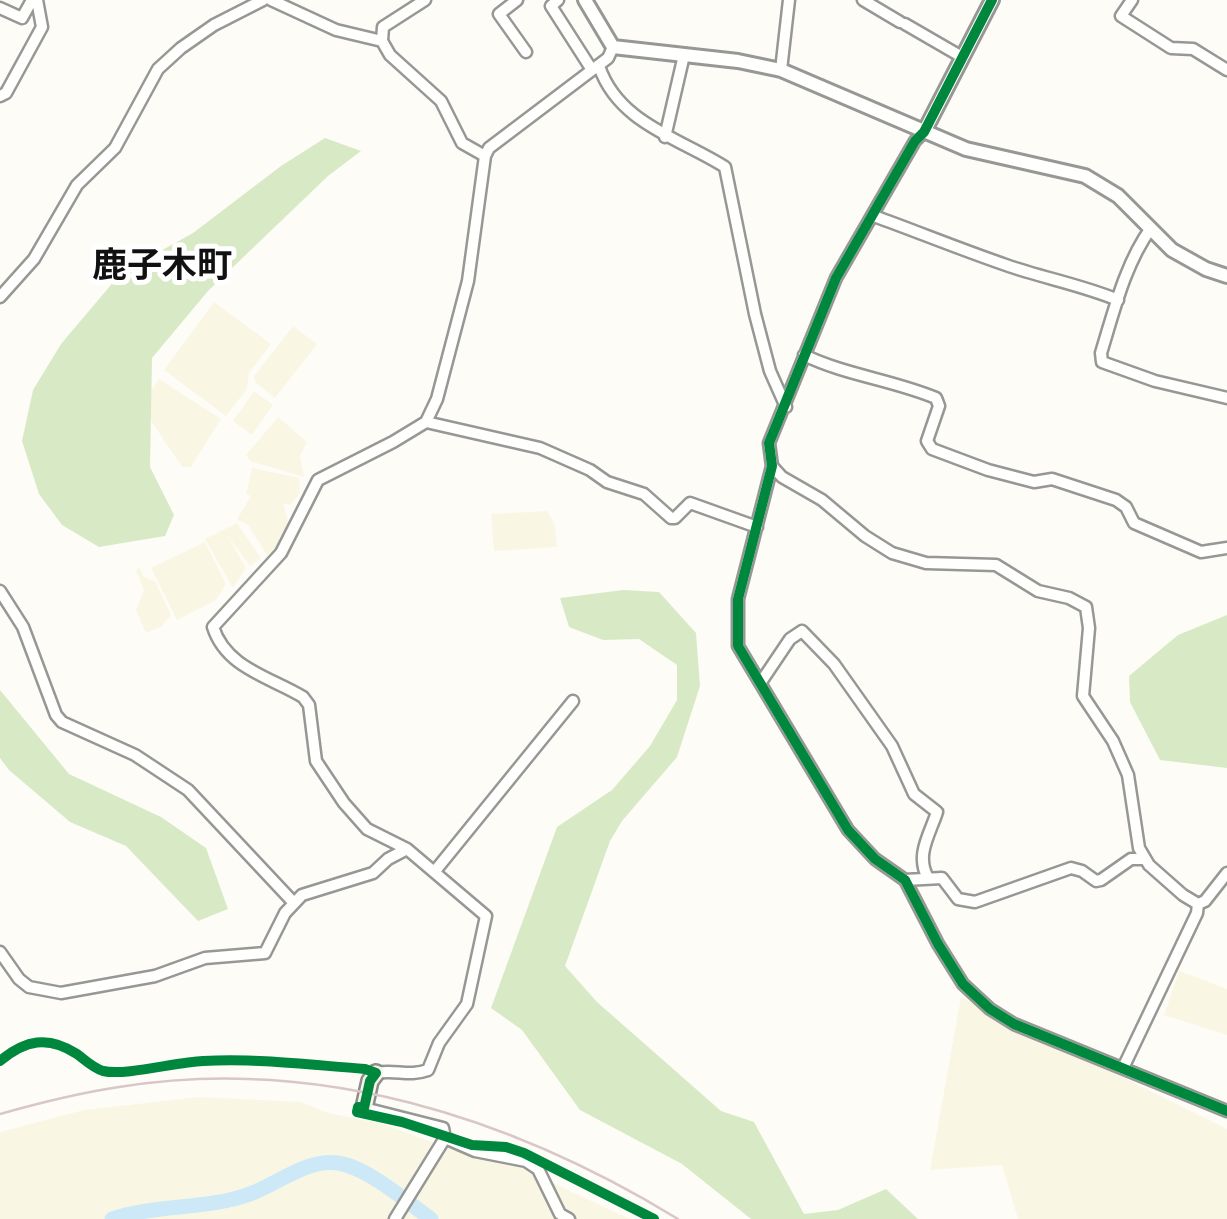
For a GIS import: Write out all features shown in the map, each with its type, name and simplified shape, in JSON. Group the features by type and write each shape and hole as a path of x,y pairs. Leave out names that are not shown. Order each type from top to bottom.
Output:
{"main road":[{"path":"364,1108 376,1073"}],"street":[{"path":"0,8 22,18 35,0"},
{"path":"0,96 6,93 42,27 35,0"},
{"path":"0,297 34,259 78,185 115,148 158,69 214,25 263,0"},
{"path":"271,0 336,30 382,42"},
{"path":"426,0 383,27 382,42 390,55 441,101 462,143 485,156"},
{"path":"517,0 498,14 526,52"},
{"path":"558,0 551,6 621,102 665,137 725,167 754,314 770,372 786,406"},
{"path":"781,70 789,0"},
{"path":"863,0 962,57"},
{"path":"992,0 924,132 915,141 836,278 769,444 772,466 738,599 738,646 848,830 875,859 905,880 953,969 990,1009 1014,1024 1227,1110"},
{"path":"1132,0 1121,16 1170,48 1193,49 1227,70"},
{"path":"589,1 613,46"},
{"path":"376,1073 390,1070 415,1075 428,1070 439,1043 467,1004 486,916 407,850 368,829 320,771 309,705 303,697 242,664 218,642 213,626 281,553 318,480 426,422 437,399 468,280 485,156 500,137 608,58 613,46"},
{"path":"613,46 781,70 966,149 1085,176 1118,196 1188,260 1227,276"},
{"path":"665,137 684,55"},
{"path":"874,216 1010,266 1118,300"},
{"path":"1151,228 1141,242 1118,300 1100,353 1102,362 1155,381 1227,398"},
{"path":"804,355 936,398 939,406 927,441 932,449 988,470 1034,482 1052,479 1116,500 1126,507 1134,523 1201,552 1227,548"},
{"path":"426,422 540,448 590,470 607,482 644,494 671,518 690,503 757,527"},
{"path":"772,466 782,477 822,500 892,553 926,563 996,566 1038,591 1086,607 1090,619 1082,696 1113,741 1128,774 1139,848 1144,858 1183,896 1198,904"},
{"path":"0,590 23,627 62,722 135,755 188,790 294,904"},
{"path":"761,682 790,640 802,631 834,664 892,746 914,794 937,812 925,838 924,871 928,878"},
{"path":"434,870 573,702"},
{"path":"0,952 28,987 61,994 155,976 204,958 266,953 285,913 302,895 373,873 407,850"},
{"path":"905,880 942,878 958,899 975,902 1071,868 1101,880 1131,859 1144,858"},
{"path":"1198,904 1205,901 1227,873"},
{"path":"1123,1068 1198,904"},
{"path":"364,1108 443,1128 445,1138 398,1214"},
{"path":"445,1138 476,1151 526,1161 546,1179 560,1214 569,1219"}],"shaded area":[{"path":"214,302 271,344 249,373 247,389 226,416 164,370"},
{"path":"293,326 317,344 275,398 255,382 254,376"},
{"path":"159,379 221,419 191,467 182,467 141,406"},
{"path":"254,391 273,405 252,435 233,421"},
{"path":"278,417 307,442 300,456 304,477 250,461 246,455"},
{"path":"252,468 299,478 300,493 291,505 283,503 290,528 282,545 267,555 248,525 237,519 251,496 246,494"},
{"path":"548,511 555,526 557,547 494,551 491,514"},
{"path":"237,523 261,558 250,566 227,535 246,568 233,588 205,539"},
{"path":"205,542 226,584 216,600 177,620 151,568"},
{"path":"139,567 144,577 155,581 171,615 162,626 146,633 136,610 144,590 136,571"},
{"path":"1179,971 1227,989 1227,1035 1164,1015"},
{"path":"961,997 1227,1129 1227,1219 1018,1219 1002,1165 930,1170"},
{"path":"199,1097 301,1102 328,1113 383,1124 470,1156 493,1156 528,1168 630,1219 0,1219 0,1132 84,1110"}],"green space":[{"path":"325,138 361,151 328,176 208,291 152,358 150,467 174,515 165,536 99,547 62,525 39,494 22,441 33,390 61,344 121,273 193,233"},
{"path":"623,590 659,592 696,633 700,686 677,757 622,821 610,841 565,966 597,1002 721,1111 754,1122 804,1214 838,1210 886,1189 918,1219 751,1219 682,1164 580,1110 522,1030 491,1008 557,827 612,790 650,746 677,700 677,665 639,639 603,640 569,627 560,598"},
{"path":"1227,615 1227,768 1160,760 1130,702 1129,676 1178,635"},
{"path":"0,690 69,774 161,817 206,848 228,909 198,921 126,846 70,822 9,770 0,758"}],"waterway":[{"path":"112,1219 233,1199 327,1162 361,1171 431,1219"}],"railway":[{"path":"0,1114 104,1089 193,1079 266,1080 339,1088 410,1103 480,1124 548,1151 678,1219"}],"cycle path":[{"path":"992,0 924,132 915,141 836,278 769,443 772,466 738,599 738,646 848,830 875,859 905,880 963,984 990,1009 1014,1024 1227,1111"},
{"path":"0,1061 18,1048 46,1042 66,1048 99,1070 113,1072 224,1060 365,1069 376,1073 370,1081 364,1108 358,1107 357,1112 472,1145 506,1147 524,1153 654,1219"}],"district":[{"name":"鹿子木町","path":"162,264"}]}
